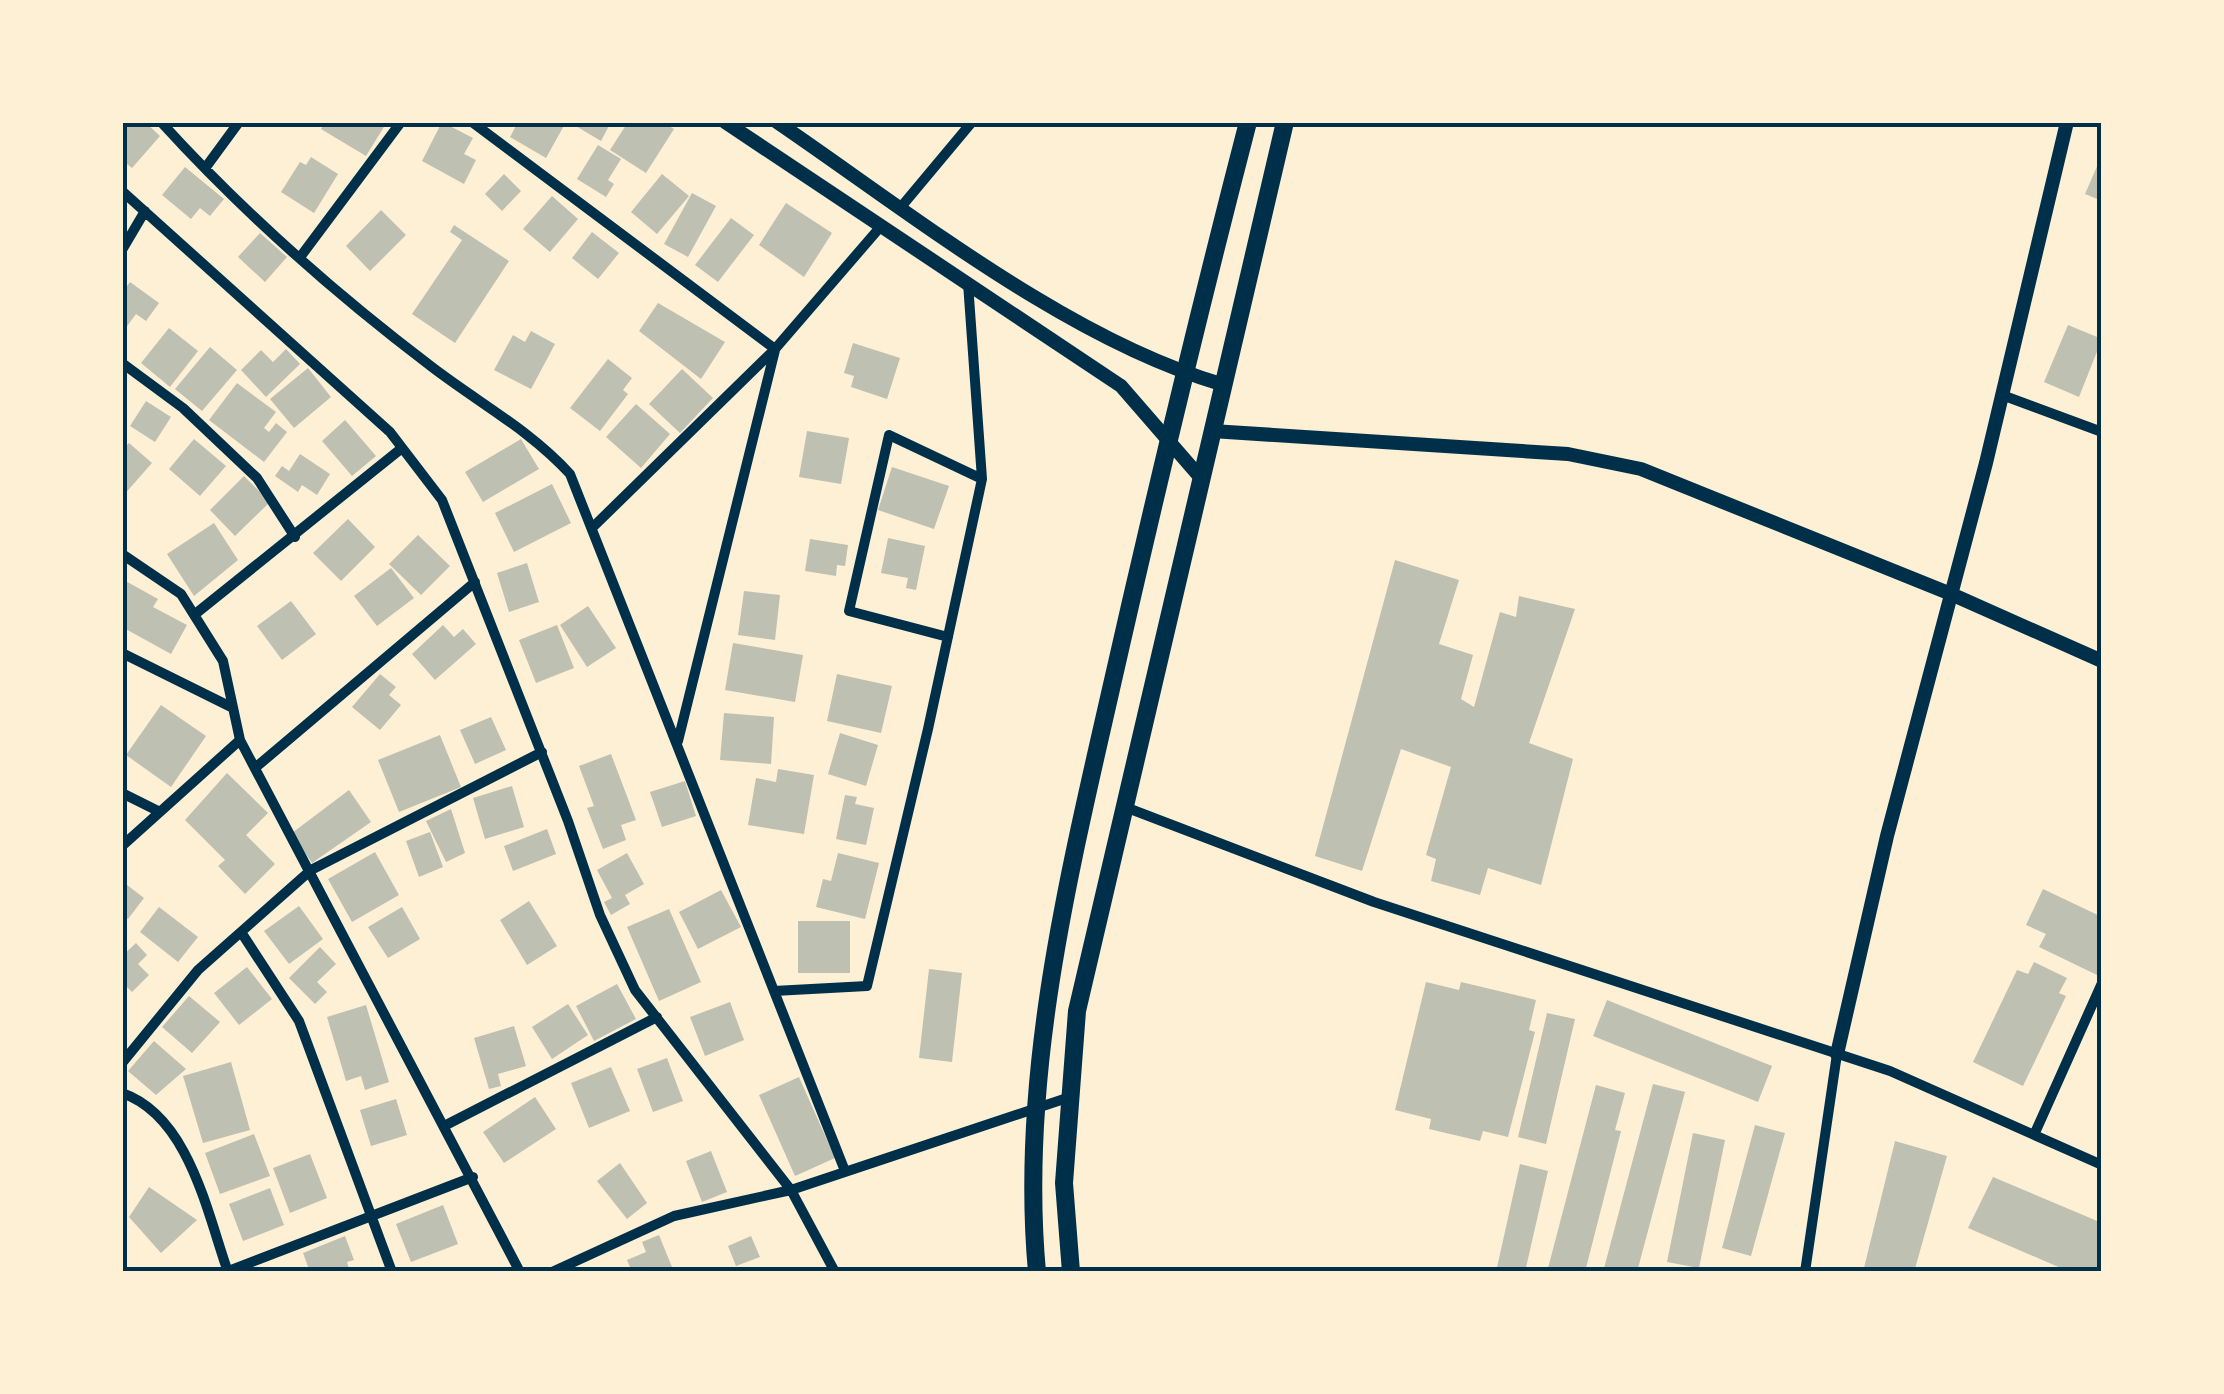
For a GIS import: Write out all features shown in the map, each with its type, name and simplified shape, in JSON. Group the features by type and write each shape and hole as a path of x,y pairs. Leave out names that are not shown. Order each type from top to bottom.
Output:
{"main road":[{"path":"1037,1272 1032,1216 1035,1109 1061,925 1183,374 1248,122"},
{"path":"1071,1272 1064,1183 1077,1011 1220,384 1286,122"}],"street":[{"path":"161,122 301,256 434,369 546,447 570,474 845,1171"},
{"path":"206,167 238,122"},
{"path":"301,256 401,122"},
{"path":"472,122 775,349"},
{"path":"725,122 1122,386 1200,476"},
{"path":"777,122 901,207 1133,354 1220,384"},
{"path":"901,207 972,122"},
{"path":"1805,1272 1837,1054 1886,836 2002,394 2067,122"},
{"path":"122,191 284,332 402,448 442,500 542,752 600,915 635,990 791,1190 835,1272"},
{"path":"122,250 145,211"},
{"path":"593,527 775,349 882,225"},
{"path":"774,991 867,986 982,478 968,282"},
{"path":"678,743 775,349"},
{"path":"122,363 182,408 257,478 295,537"},
{"path":"2002,394 2102,432"},
{"path":"1212,431 1568,454 1622,465 1951,594 2102,661"},
{"path":"948,637 849,611 889,435 982,478"},
{"path":"194,615 402,448"},
{"path":"122,554 180,594 223,661 240,740 520,1272"},
{"path":"255,768 475,582"},
{"path":"122,653 233,708"},
{"path":"122,846 240,740"},
{"path":"122,1063 198,970 311,870 542,752"},
{"path":"122,793 158,811"},
{"path":"1124,806 1374,902 1890,1072 2102,1165"},
{"path":"241,932 300,1020 392,1272"},
{"path":"2034,1135 2102,983"},
{"path":"446,1126 656,1018"},
{"path":"122,1094 156,1112 187,1158 227,1271 473,1177"},
{"path":"552,1272 674,1216 791,1190 1070,1097"}],"building":[{"path":"122,122 145,122 160,136 132,168 122,160"},
{"path":"325,122 387,122 366,156 321,129"},
{"path":"442,122 473,138 464,154 476,160 464,184 422,161"},
{"path":"518,122 566,122 546,158 510,137"},
{"path":"569,122 611,122 601,141"},
{"path":"628,122 663,122 674,129 646,173 610,150"},
{"path":"598,145 621,159 608,180 614,184 606,197 577,179"},
{"path":"2102,155 2102,201 2085,194"},
{"path":"311,157 338,174 314,213 281,192 300,162 306,165"},
{"path":"185,167 224,199 210,216 200,208 191,219 162,195"},
{"path":"504,174 521,191 502,211 485,194"},
{"path":"662,174 689,196 657,234 631,212"},
{"path":"692,193 716,206 688,257 664,244"},
{"path":"552,196 578,219 550,252 523,229"},
{"path":"786,203 832,233 804,277 759,245"},
{"path":"381,210 406,235 370,271 346,246"},
{"path":"731,218 754,235 718,282 695,265"},
{"path":"454,225 509,261 455,343 412,314 462,240 450,232"},
{"path":"592,232 619,253 598,279 572,258"},
{"path":"260,233 287,257 265,282 238,257"},
{"path":"130,282 159,303 146,321 136,314 122,333 122,293"},
{"path":"658,303 725,342 701,379 639,331"},
{"path":"2068,325 2102,339 2079,397 2044,382"},
{"path":"169,328 198,351 170,387 141,363"},
{"path":"531,331 555,344 531,389 494,370 513,335 525,342"},
{"path":"853,343 900,358 887,399 851,387 854,376 844,373"},
{"path":"210,347 237,370 202,411 175,389"},
{"path":"286,349 300,364 266,397 241,370 261,350 273,362"},
{"path":"608,359 632,378 623,390 628,394 600,431 570,408"},
{"path":"308,368 331,397 294,428 270,399"},
{"path":"682,369 713,398 680,433 649,404"},
{"path":"237,383 276,412 264,428 269,432 276,423 287,432 264,462 209,420"},
{"path":"146,401 171,417 155,442 130,426"},
{"path":"636,404 670,434 641,468 606,437"},
{"path":"345,420 376,456 352,476 322,441"},
{"path":"807,431 849,438 841,484 799,477"},
{"path":"194,439 226,466 200,496 169,469"},
{"path":"521,439 539,469 483,502 465,472"},
{"path":"129,443 152,463 122,497 122,450"},
{"path":"300,454 330,474 317,495 302,485 298,492 275,476 282,466 289,471"},
{"path":"892,467 949,486 934,529 878,510"},
{"path":"244,476 270,502 235,536 210,510"},
{"path":"552,484 571,523 514,552 495,513"},
{"path":"348,519 375,547 341,581 313,553"},
{"path":"214,523 238,560 194,596 167,554"},
{"path":"418,535 450,566 421,595 389,564"},
{"path":"888,538 925,546 916,590 906,588 908,578 881,573"},
{"path":"810,539 848,545 845,566 837,565 836,576 805,571"},
{"path":"1395,560 1459,580 1439,644 1473,655 1461,699 1474,707 1500,612 1516,617 1519,596 1575,609 1529,743 1573,759 1541,885 1488,868 1480,895 1431,881 1436,859 1426,855 1451,767 1401,749 1362,871 1315,856"},
{"path":"527,563 539,602 509,612 497,573"},
{"path":"391,568 414,598 377,626 354,596"},
{"path":"122,579 158,599 153,607 187,625 171,654 122,627"},
{"path":"744,591 780,595 775,640 738,635"},
{"path":"291,601 316,634 282,660 257,626"},
{"path":"588,606 616,648 587,667 560,625"},
{"path":"443,625 454,637 463,629 476,644 435,680 412,654"},
{"path":"557,625 574,668 536,683 519,640"},
{"path":"733,643 803,655 795,702 725,690"},
{"path":"380,674 396,687 389,695 401,705 380,730 352,707"},
{"path":"837,674 892,686 881,733 827,721"},
{"path":"161,705 206,736 171,787 126,755"},
{"path":"724,713 774,717 771,764 720,760"},
{"path":"491,717 506,750 475,764 460,730"},
{"path":"840,733 878,745 866,786 828,774"},
{"path":"440,735 461,787 399,812 378,760"},
{"path":"611,754 636,820 621,825 626,840 603,849 587,808 594,806 579,766"},
{"path":"778,769 814,775 804,834 748,825 756,778 776,782"},
{"path":"227,773 268,813 246,835 275,864 245,894 218,866 225,860 185,820"},
{"path":"685,781 696,816 662,827 650,792"},
{"path":"512,786 524,827 485,839 473,798"},
{"path":"349,790 371,822 312,863 292,833"},
{"path":"845,795 857,797 855,804 874,808 866,845 836,839"},
{"path":"451,809 465,853 446,862 426,821"},
{"path":"547,829 556,854 513,871 504,846"},
{"path":"430,832 443,867 419,877 406,841"},
{"path":"375,852 399,895 352,922 328,879"},
{"path":"627,853 644,884 625,895 630,904 611,915 604,902 612,898 597,870"},
{"path":"838,853 879,863 865,919 816,907 823,879 831,881"},
{"path":"122,881 144,898 128,919 122,915"},
{"path":"2043,889 2102,917 2102,965 2097,975 2039,947 2046,934 2026,925"},
{"path":"721,890 741,927 698,949 679,912"},
{"path":"529,901 557,946 527,965 500,920"},
{"path":"299,906 323,939 289,964 264,931"},
{"path":"159,907 198,937 178,962 140,932"},
{"path":"402,907 420,939 388,958 368,927"},
{"path":"669,909 701,982 659,1001 627,927"},
{"path":"798,921 850,921 850,973 798,973"},
{"path":"136,943 147,955 138,964 149,975 132,992 122,982 122,956"},
{"path":"320,947 336,964 317,982 327,992 315,1004 289,978"},
{"path":"2034,962 2067,978 2059,993 2066,996 2023,1086 1973,1062 2017,970 2028,974"},
{"path":"247,967 272,999 239,1025 214,993"},
{"path":"929,969 962,973 952,1062 919,1058"},
{"path":"1426,982 1459,990 1461,982 1536,1000 1529,1030 1535,1032 1508,1137 1483,1131 1480,1141 1429,1129 1431,1119 1395,1110"},
{"path":"617,984 636,1019 594,1041 576,1006"},
{"path":"189,996 220,1022 192,1053 162,1027"},
{"path":"1607,1000 1772,1066 1758,1102 1593,1036"},
{"path":"730,1002 744,1040 705,1056 690,1017"},
{"path":"568,1004 588,1035 552,1059 532,1027"},
{"path":"366,1005 389,1082 365,1090 361,1076 346,1081 327,1017"},
{"path":"1547,1013 1575,1019 1546,1144 1518,1137"},
{"path":"514,1026 526,1066 498,1074 501,1086 489,1089 474,1038"},
{"path":"154,1041 186,1069 156,1095 128,1071"},
{"path":"667,1058 683,1101 653,1112 637,1069"},
{"path":"231,1062 250,1130 203,1143 183,1076"},
{"path":"611,1067 630,1111 589,1128 571,1083"},
{"path":"799,1077 835,1158 795,1176 759,1095"},
{"path":"1653,1084 1685,1092 1637,1272 1603,1272"},
{"path":"1596,1085 1625,1093 1615,1130 1621,1131 1585,1272 1547,1272"},
{"path":"535,1097 556,1129 504,1163 483,1132"},
{"path":"396,1099 407,1135 371,1146 360,1110"},
{"path":"1755,1125 1785,1133 1751,1256 1722,1248"},
{"path":"1693,1133 1725,1140 1699,1268 1667,1262"},
{"path":"254,1134 270,1176 220,1194 205,1153"},
{"path":"1895,1141 1947,1156 1914,1272 1863,1272"},
{"path":"711,1151 727,1192 702,1202 686,1161"},
{"path":"310,1154 327,1198 290,1213 273,1168"},
{"path":"620,1163 647,1203 627,1219 597,1181"},
{"path":"1520,1164 1548,1171 1525,1272 1496,1272"},
{"path":"1993,1177 2102,1223 2102,1272 2070,1272 1968,1228"},
{"path":"149,1187 197,1220 161,1253 129,1217"},
{"path":"270,1188 284,1225 243,1241 229,1204"},
{"path":"443,1205 458,1244 411,1262 396,1224"},
{"path":"659,1235 674,1272 632,1272 627,1260 646,1252 642,1242"},
{"path":"345,1236 354,1260 347,1262 350,1272 310,1272 303,1253"},
{"path":"751,1236 760,1257 736,1266 728,1246"}]}
